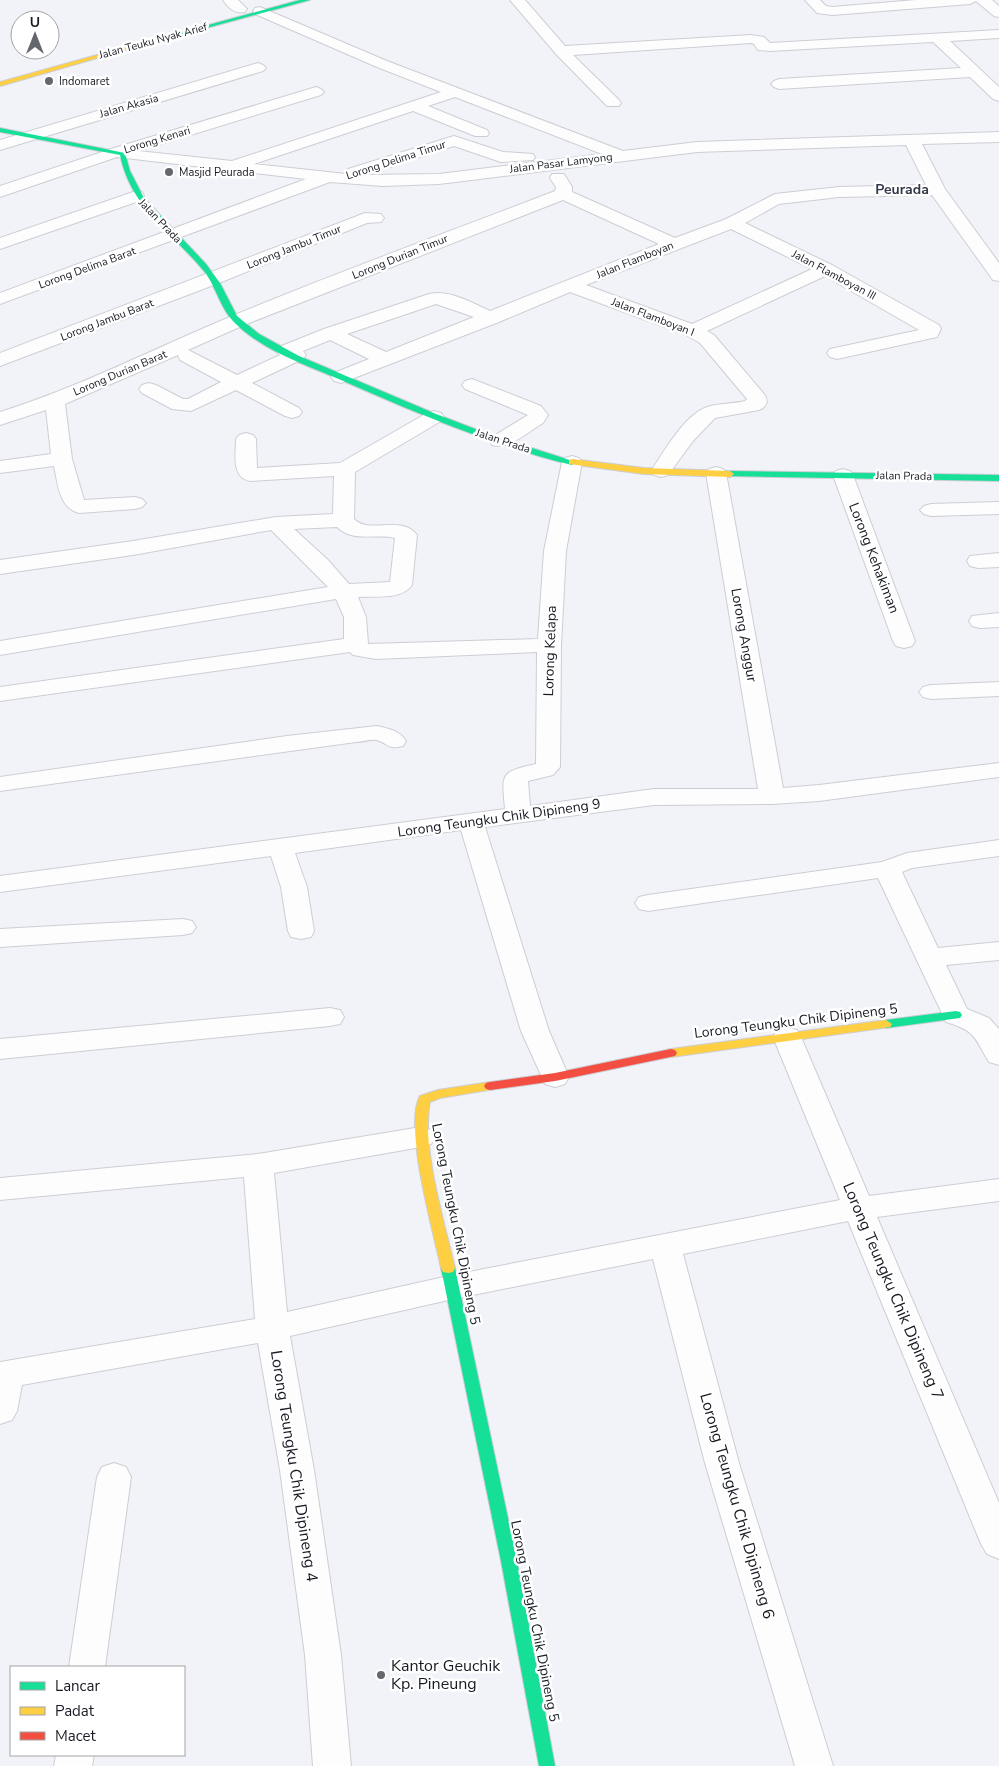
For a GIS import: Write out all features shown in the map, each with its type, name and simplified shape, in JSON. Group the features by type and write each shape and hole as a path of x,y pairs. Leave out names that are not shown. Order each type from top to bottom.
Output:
{"main road":[{"name":"Jalan Teuku Nyak Arief","path":"0,75 235,4 274,0"},
{"name":"Jalan Teuku Nyak Arief","path":"0,84 260,11 306,0"},
{"path":"0,130 120,153"},
{"name":"Jalan Prada","path":"120,153 127,180 136,196 213,279 237,321 258,336 291,353 434,417 500,441 572,462 620,469 716,473 999,478"},
{"name":"Lorong Teungku Chik Dipineng 5","path":"547,1766 509,1561 421,1137 420,1108 424,1099 438,1094 555,1077 671,1052 956,1015"}],"street":[{"path":"516,0 561,51 613,103"},
{"path":"812,0 822,10 832,11 970,0"},
{"path":"983,0 999,13"},
{"path":"260,11 382,64 622,156"},
{"path":"561,51 751,39 759,40 763,47 770,47 999,34"},
{"path":"937,37 999,96"},
{"name":"Jalan Akasia","path":"0,145 258,68"},
{"path":"779,84 972,72"},
{"name":"Lorong Kenari","path":"0,192 316,92"},
{"path":"231,165 456,92"},
{"path":"414,106 480,132"},
{"name":"Jalan Pasar Lamyong","path":"120,153 383,181 439,179 697,147 999,137"},
{"path":"912,140 937,190 999,276"},
{"name":"Lorong Delima Timur","path":"174,236 333,177 454,141 501,157 526,157 541,166"},
{"path":"541,166 561,182 564,187 563,194 674,244"},
{"name":"Jalan Flamboyan","path":"341,377 674,244 732,223 775,199 795,195 937,190"},
{"name":"Lorong Durian Timur","path":"237,321 563,194"},
{"path":"0,244 136,196"},
{"name":"Lorong Jambu Timur","path":"213,279 365,218 375,218"},
{"name":"Jalan Flamboyan III","path":"732,223 826,269 932,329 930,333 837,353"},
{"name":"Lorong Delima Barat","path":"0,299 174,236"},
{"path":"692,331 826,269"},
{"name":"Lorong Jambu Barat","path":"0,360 213,279"},
{"name":"Jalan Flamboyan I","path":"572,286 692,331 707,339 757,398 757,404 747,408 713,411 689,431 661,471"},
{"path":"150,389 184,406 191,405 331,333 435,298 445,299 492,318"},
{"name":"Lorong Durian Barat","path":"0,418 55,400 125,372 237,321"},
{"path":"331,333 385,359"},
{"path":"187,356 292,412"},
{"path":"472,385 534,410 538,416 500,441"},
{"path":"55,400 62,459 74,503 79,507 135,503"},
{"path":"246,439 248,472 250,474 345,469 434,417"},
{"path":"0,467 62,459"},
{"name":"Lorong Kelapa","path":"518,816 515,779 519,774 545,770 548,767 548,645 555,551 572,462"},
{"path":"0,648 342,591 398,588 401,584 406,535 396,531 356,530 347,526 343,520 345,469"},
{"name":"Lorong Anggur","path":"716,473 772,796"},
{"name":"Lorong Kehakiman","path":"843,475 899,622 904,641"},
{"path":"931,510 999,508"},
{"path":"0,567 133,548 276,523 343,520"},
{"path":"276,523 327,572 349,599 355,615 355,644 361,650 376,652 548,645"},
{"path":"0,694 242,658 355,644"},
{"path":"932,692 999,689"},
{"path":"0,784 356,735 385,735 394,741"},
{"name":"Lorong Teungku Chik Dipineng 9","path":"0,884 471,823 654,797 772,796 819,793 999,770"},
{"path":"471,823 535,1031 555,1077"},
{"path":"280,848 294,887 301,931"},
{"path":"648,903 865,874 887,869 907,861 999,848"},
{"path":"887,869 956,1015 978,1022 984,1026 999,1055"},
{"path":"0,938 183,927"},
{"path":"929,958 999,951"},
{"path":"0,1049 330,1017"},
{"name":"Lorong Teungku Chik Dipineng 7","path":"787,1037 999,1544"},
{"path":"0,1189 258,1165 421,1137"},
{"name":"Lorong Teungku Chik Dipineng 4","path":"258,1165 272,1328 297,1470 318,1616 332,1766"},
{"path":"0,1411 4,1375 272,1328 453,1287 858,1208 999,1190"},
{"name":"Lorong Teungku Chik Dipineng 6","path":"665,1246 722,1462 814,1766"},
{"path":"87,1666 114,1476"}],"traffic: fast":[{"path":"160,39 307,0"},
{"path":"0,130 123,154 133,186 150,211 206,269 239,323 269,344 310,364 460,427 543,455 572,462"},
{"path":"730,474 999,478"},
{"path":"886,1024 956,1015"},
{"path":"448,1268 509,1561 547,1766"}],"traffic: slow":[{"path":"0,84 160,39"},
{"path":"572,462 644,471 730,474"},
{"path":"671,1053 886,1024"},
{"path":"448,1268 424,1156 421,1113 424,1099 438,1094 490,1086"}],"traffic: jam":[{"path":"490,1086 555,1077 671,1053"}],"place":[{"name":"Indomaret","path":"49,81"},
{"name":"Masjid Peurada","path":"169,172"},
{"name":"Kantor Geuchik Kp. Pineung","path":"381,1675"}],"district":[{"name":"Peurada","path":"902,189"}]}
